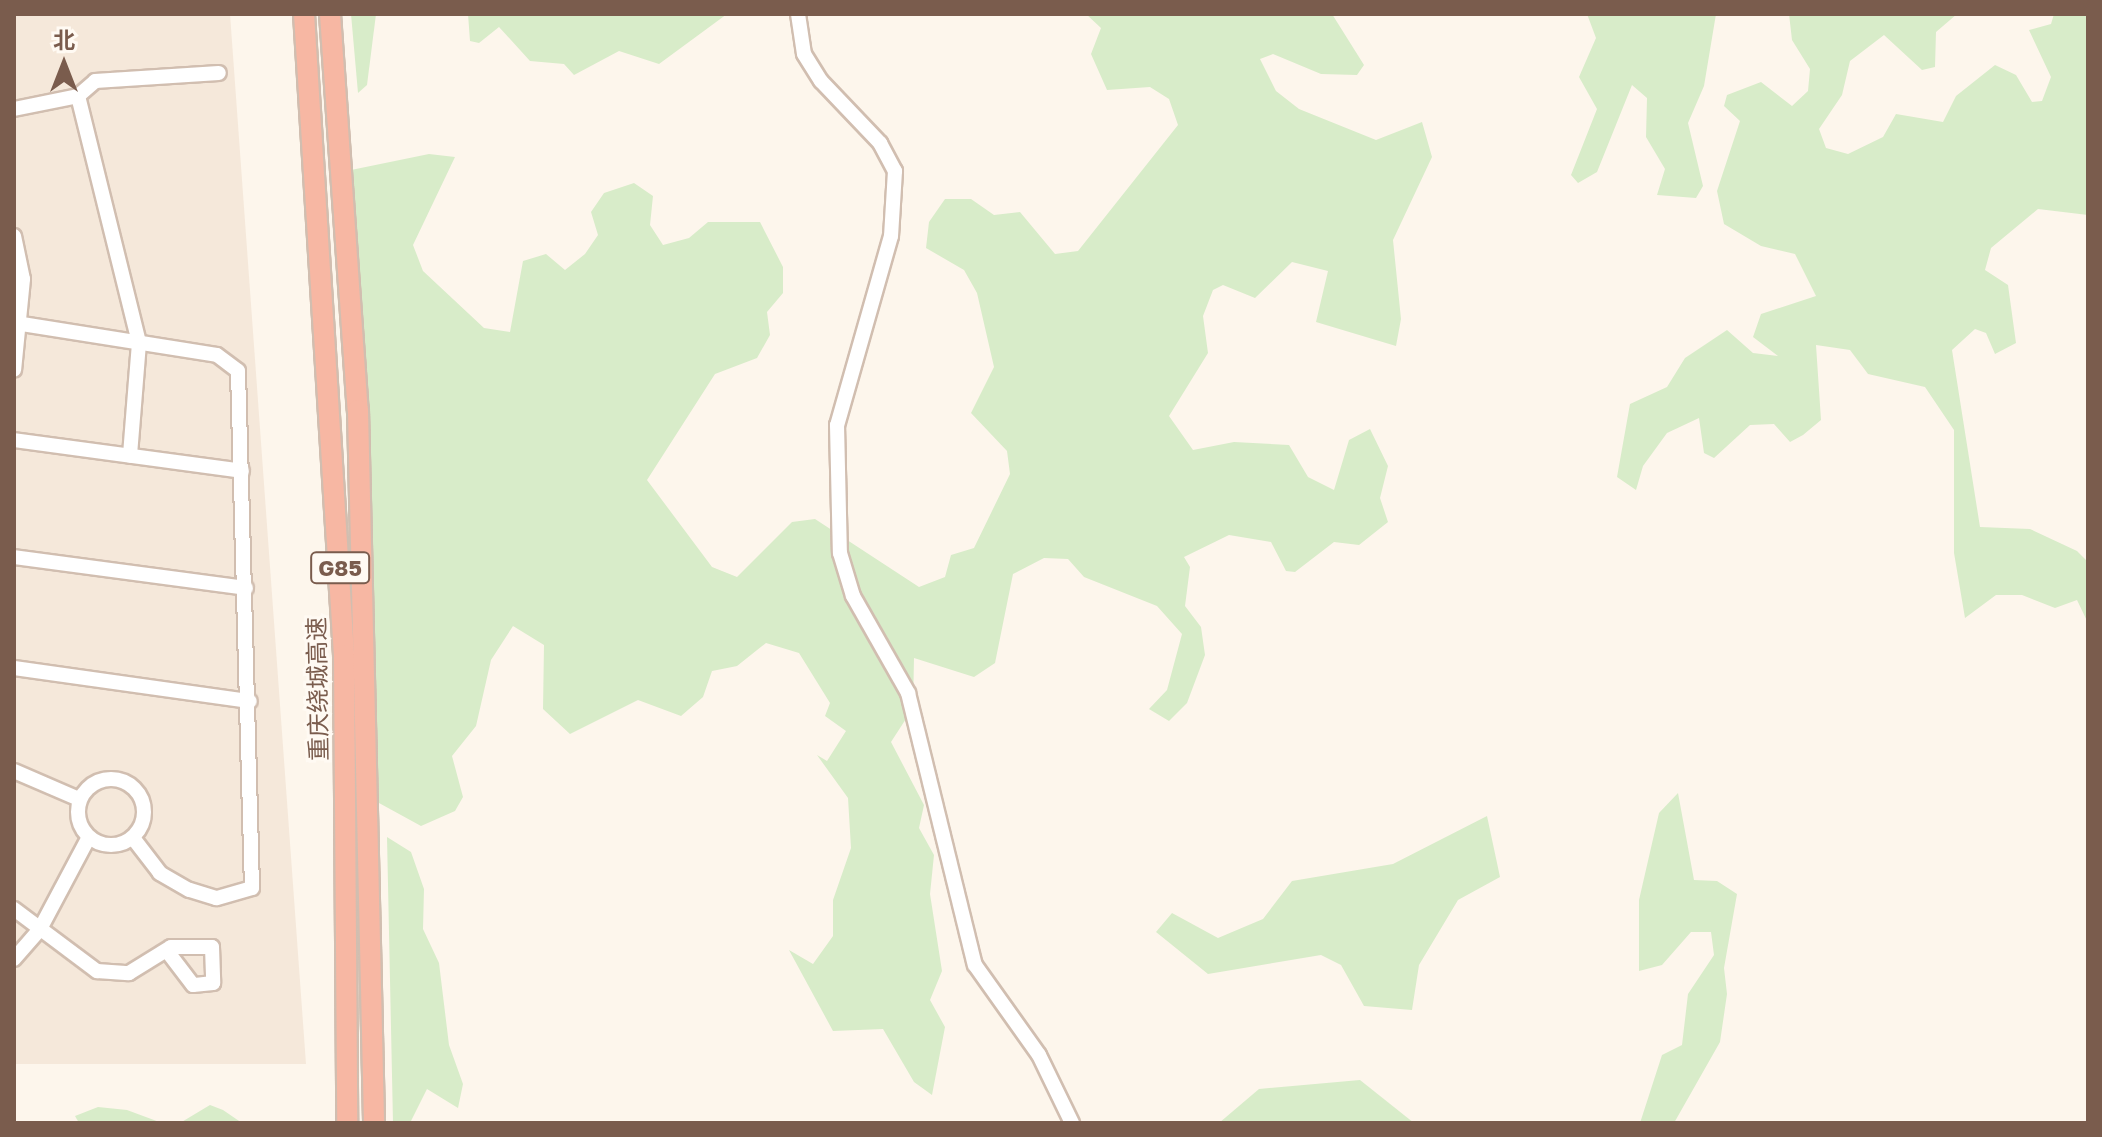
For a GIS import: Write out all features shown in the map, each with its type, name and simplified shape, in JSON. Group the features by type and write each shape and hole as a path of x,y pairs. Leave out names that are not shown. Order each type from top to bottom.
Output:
{"highway":[{"name":"重庆绕城高速","path":"304,14 344,655 347,1123"},
{"name":"重庆绕城高速","path":"330,14 358,410 374,1123"}],"street":[{"path":"798,14 804,54 880,143 895,171 891,236 837,425 840,553 853,596 908,693 975,965 1039,1055 1072,1123"},
{"path":"14,109 78,96 95,81 219,73"},
{"path":"78,96 139,343 130,456"},
{"path":"14,236 22,324 14,370"},
{"path":"22,324 139,343 233,363 242,471 250,701 252,888 216,898 189,890 160,873 133,838"},
{"path":"14,440 242,471"},
{"path":"14,557 246,588"},
{"path":"14,668 250,701"},
{"path":"14,771 79,799"},
{"path":"107,780 133,787 145,812 133,838 117,845 89,837 81,827 79,799 107,780"},
{"path":"14,959 40,929 89,837"},
{"path":"14,909 97,971 129,973 167,951"}],"shaded area":[{"path":"14,14 230,14 306,1064 14,1064"}],"green space":[{"path":"351,14 376,14 367,85 358,93"},
{"path":"468,14 727,14 659,64 619,51 574,75 564,64 530,61 499,27 479,43 470,41"},
{"path":"1086,14 1332,14 1364,65 1357,75 1321,74 1273,54 1260,59 1276,91 1299,109 1376,140 1422,122 1432,157 1393,240 1401,319 1396,346 1316,322 1328,271 1292,262 1255,298 1223,285 1213,290 1203,316 1208,353 1169,416 1193,450 1234,442 1289,445 1308,477 1334,490 1349,440 1370,429 1388,466 1380,498 1388,522 1359,545 1334,542 1295,572 1286,571 1271,542 1229,535 1184,557 1190,567 1185,606 1201,627 1205,655 1187,703 1169,721 1149,709 1167,690 1182,634 1157,606 1084,577 1068,559 1044,558 1013,574 995,663 974,677 914,658 913,708 891,742 924,805 919,828 934,855 930,894 942,971 930,1000 945,1027 932,1095 914,1082 883,1029 833,1031 789,950 813,964 833,936 833,900 851,848 848,798 817,755 827,761 846,731 825,716 830,703 799,653 766,643 737,666 712,671 703,697 681,716 638,700 570,734 543,709 544,645 513,626 491,660 476,726 452,756 463,797 455,811 421,826 379,803 351,170 429,154 455,157 413,245 423,271 484,328 510,332 523,261 546,254 565,270 585,254 598,235 591,212 604,193 634,183 653,196 650,225 663,245 689,238 708,222 760,222 783,267 783,293 767,312 770,335 757,358 715,374 647,480 712,567 737,577 792,522 815,519 919,587 945,577 951,555 974,548 1010,474 1007,451 971,413 994,367 977,293 964,270 926,248 929,222 945,199 971,199 994,215 1020,212 1055,254 1078,251 1178,125 1169,99 1150,87 1107,90 1091,54 1101,28"},
{"path":"1587,14 1716,14 1704,86 1688,123 1703,186 1696,198 1657,195 1665,169 1646,137 1647,98 1632,85 1597,172 1578,183 1571,175 1597,109 1579,77 1596,38"},
{"path":"1789,14 1957,14 1936,32 1935,67 1922,70 1884,35 1850,61 1842,95 1819,129 1826,148 1848,154 1883,137 1896,114 1943,122 1956,96 1995,65 2016,75 2032,102 2042,101 2051,77 2029,30 2051,24 2054,14 2088,14 2088,215 2038,209 1991,248 1985,270 2008,285 2016,343 1995,354 1986,333 1975,329 1952,350 1980,527 2030,529 2077,551 2088,562 2088,623 2077,600 2055,608 2022,595 1996,595 1965,618 1954,553 1954,430 1925,387 1868,374 1850,350 1816,345 1821,420 1803,435 1790,442 1774,424 1750,425 1714,458 1704,453 1699,418 1667,433 1643,466 1636,490 1617,477 1630,404 1667,387 1685,358 1727,330 1753,353 1778,356 1753,337 1761,314 1816,296 1795,254 1761,246 1724,224 1717,191 1740,121 1724,106 1727,95 1761,82 1792,106 1808,91 1810,69 1792,40"},
{"path":"1678,793 1694,880 1717,881 1737,894 1724,968 1727,994 1720,1042 1674,1123 1640,1123 1662,1055 1682,1045 1688,994 1714,955 1711,932 1691,932 1662,965 1639,971 1639,900 1659,813"},
{"path":"1487,816 1500,877 1458,900 1419,965 1412,1010 1364,1006 1341,965 1321,955 1208,974 1156,932 1172,913 1218,938 1263,919 1292,881 1393,864"},
{"path":"387,837 411,852 424,889 423,929 439,963 449,1045 463,1084 458,1108 427,1089 410,1123 393,1123"},
{"path":"1360,1080 1414,1123 1219,1123 1259,1089"},
{"path":"210,1105 223,1110 242,1123 180,1123"},
{"path":"98,1107 127,1110 162,1123 79,1123 75,1116"}]}
